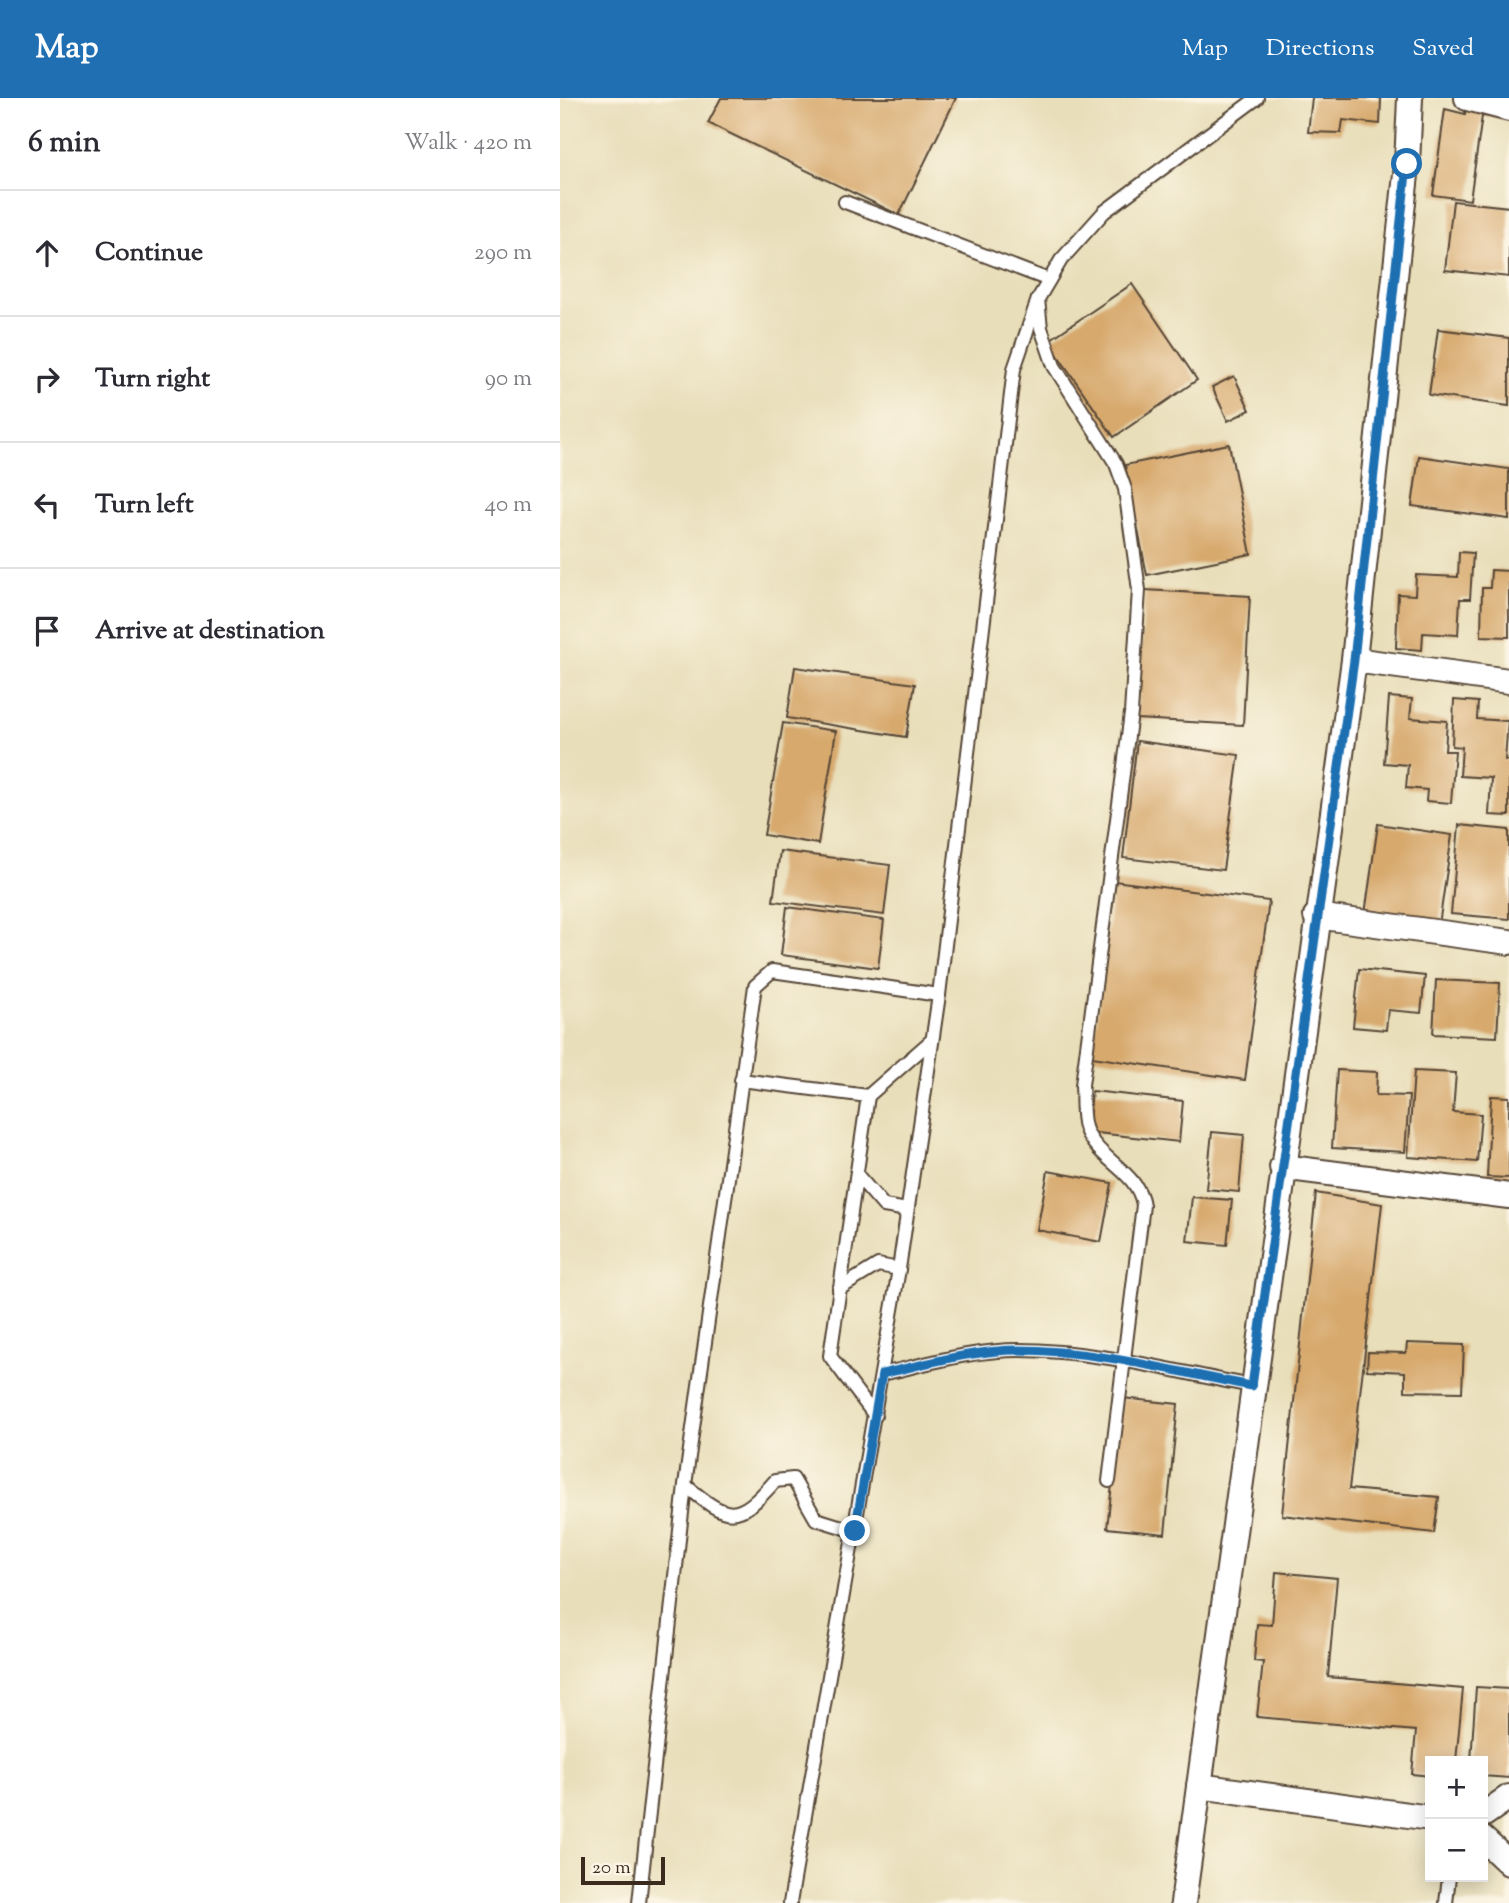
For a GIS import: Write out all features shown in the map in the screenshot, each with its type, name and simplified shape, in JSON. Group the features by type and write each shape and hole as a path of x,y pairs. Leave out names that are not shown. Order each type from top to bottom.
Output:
{"street":[{"path":"1183,1903 1316,916 1354,660 1407,164 1410,98"},
{"path":"1467,98 1509,109"},
{"path":"1354,660 1509,681"},
{"path":"1316,916 1509,942"},
{"path":"1282,1167 1509,1196"},
{"path":"1199,1786 1425,1817"},
{"path":"1488,1812 1509,1797"},
{"path":"1488,1844 1509,1863"}],"lane":[{"path":"788,1900 899,1269 939,995 1014,369 1038,299 1060,260 1104,212 1257,98"},
{"path":"845,202 1049,280"},
{"path":"1038,299 1041,328 1054,366 1116,464 1127,503 1139,590 1131,712 1082,1085 1084,1126 1097,1146 1135,1183 1142,1193 1143,1205 1109,1481"},
{"path":"639,1903 685,1486 755,986 772,971 939,995"},
{"path":"875,1416 830,1356 868,1096 932,1040"},
{"path":"741,1080 868,1096"},
{"path":"857,1175 884,1206 907,1210"},
{"path":"839,1289 878,1265 899,1269"},
{"path":"882,1374 949,1358 1018,1350 1083,1355 1252,1386"},
{"path":"685,1486 715,1510 734,1514 754,1505 775,1481 793,1479 816,1519 855,1531"},
{"path":"1447,1903 1449,1882"}],"building":[{"path":"721,98 956,98 899,215 708,123"},
{"path":"1312,98 1381,98 1380,124 1343,120 1341,133 1308,132"},
{"path":"1467,98 1509,118 1482,116 1470,200 1433,195 1445,109 1465,114"},
{"path":"1453,201 1509,207 1509,277 1445,270"},
{"path":"1132,284 1197,380 1114,437 1048,341"},
{"path":"1438,329 1509,338 1509,406 1429,395"},
{"path":"1234,376 1250,410 1228,421 1212,387"},
{"path":"1229,444 1251,554 1147,575 1125,465"},
{"path":"1419,456 1509,469 1509,519 1412,506"},
{"path":"1459,552 1473,553 1470,599 1460,599 1458,635 1423,633 1422,650 1396,648 1398,594 1415,595 1416,575 1458,577"},
{"path":"1491,570 1509,571 1509,637 1481,636 1482,588 1490,588"},
{"path":"1145,590 1250,596 1243,725 1137,719"},
{"path":"795,667 915,684 906,737 787,718"},
{"path":"1389,697 1412,699 1410,718 1447,721 1445,751 1455,751 1451,803 1426,801 1427,790 1406,788 1408,765 1384,763"},
{"path":"1454,700 1478,702 1477,719 1508,721 1505,760 1509,760 1509,816 1489,815 1491,778 1460,776 1462,747 1452,746"},
{"path":"783,723 836,731 818,844 764,835"},
{"path":"1137,741 1239,755 1223,870 1123,858"},
{"path":"1378,824 1452,835 1439,925 1365,914"},
{"path":"1459,825 1509,830 1509,919 1451,914"},
{"path":"780,851 890,865 884,915 773,901"},
{"path":"1114,881 1269,901 1245,1080 1092,1057"},
{"path":"787,907 884,920 878,968 781,955"},
{"path":"1359,969 1425,976 1421,1013 1388,1010 1386,1030 1353,1027"},
{"path":"1436,980 1500,983 1497,1037 1433,1034"},
{"path":"1337,1070 1377,1072 1376,1095 1409,1096 1405,1152 1332,1148"},
{"path":"1414,1071 1456,1073 1453,1112 1481,1114 1477,1162 1408,1157"},
{"path":"1092,1091 1183,1101 1179,1142 1088,1132"},
{"path":"1491,1096 1509,1097 1509,1178 1487,1177"},
{"path":"1212,1132 1244,1135 1239,1192 1206,1189"},
{"path":"1048,1171 1112,1183 1101,1242 1037,1230"},
{"path":"1316,1193 1382,1204 1349,1489 1439,1497 1434,1533 1282,1515"},
{"path":"1192,1197 1232,1200 1227,1245 1187,1241"},
{"path":"1407,1343 1464,1345 1462,1392 1405,1391 1405,1372 1367,1370 1368,1352 1406,1353"},
{"path":"1122,1398 1178,1404 1165,1534 1107,1528"},
{"path":"1276,1572 1337,1578 1328,1677 1463,1689 1456,1756 1425,1756 1425,1775 1412,1774 1416,1731 1257,1717 1263,1662 1254,1661 1257,1624 1272,1625"},
{"path":"1476,1687 1509,1689 1509,1778 1488,1776 1488,1756 1471,1756"}],"route":[{"path":"855,1531 882,1374 949,1358 1018,1350 1083,1355 1252,1386 1354,660 1407,164"}]}
